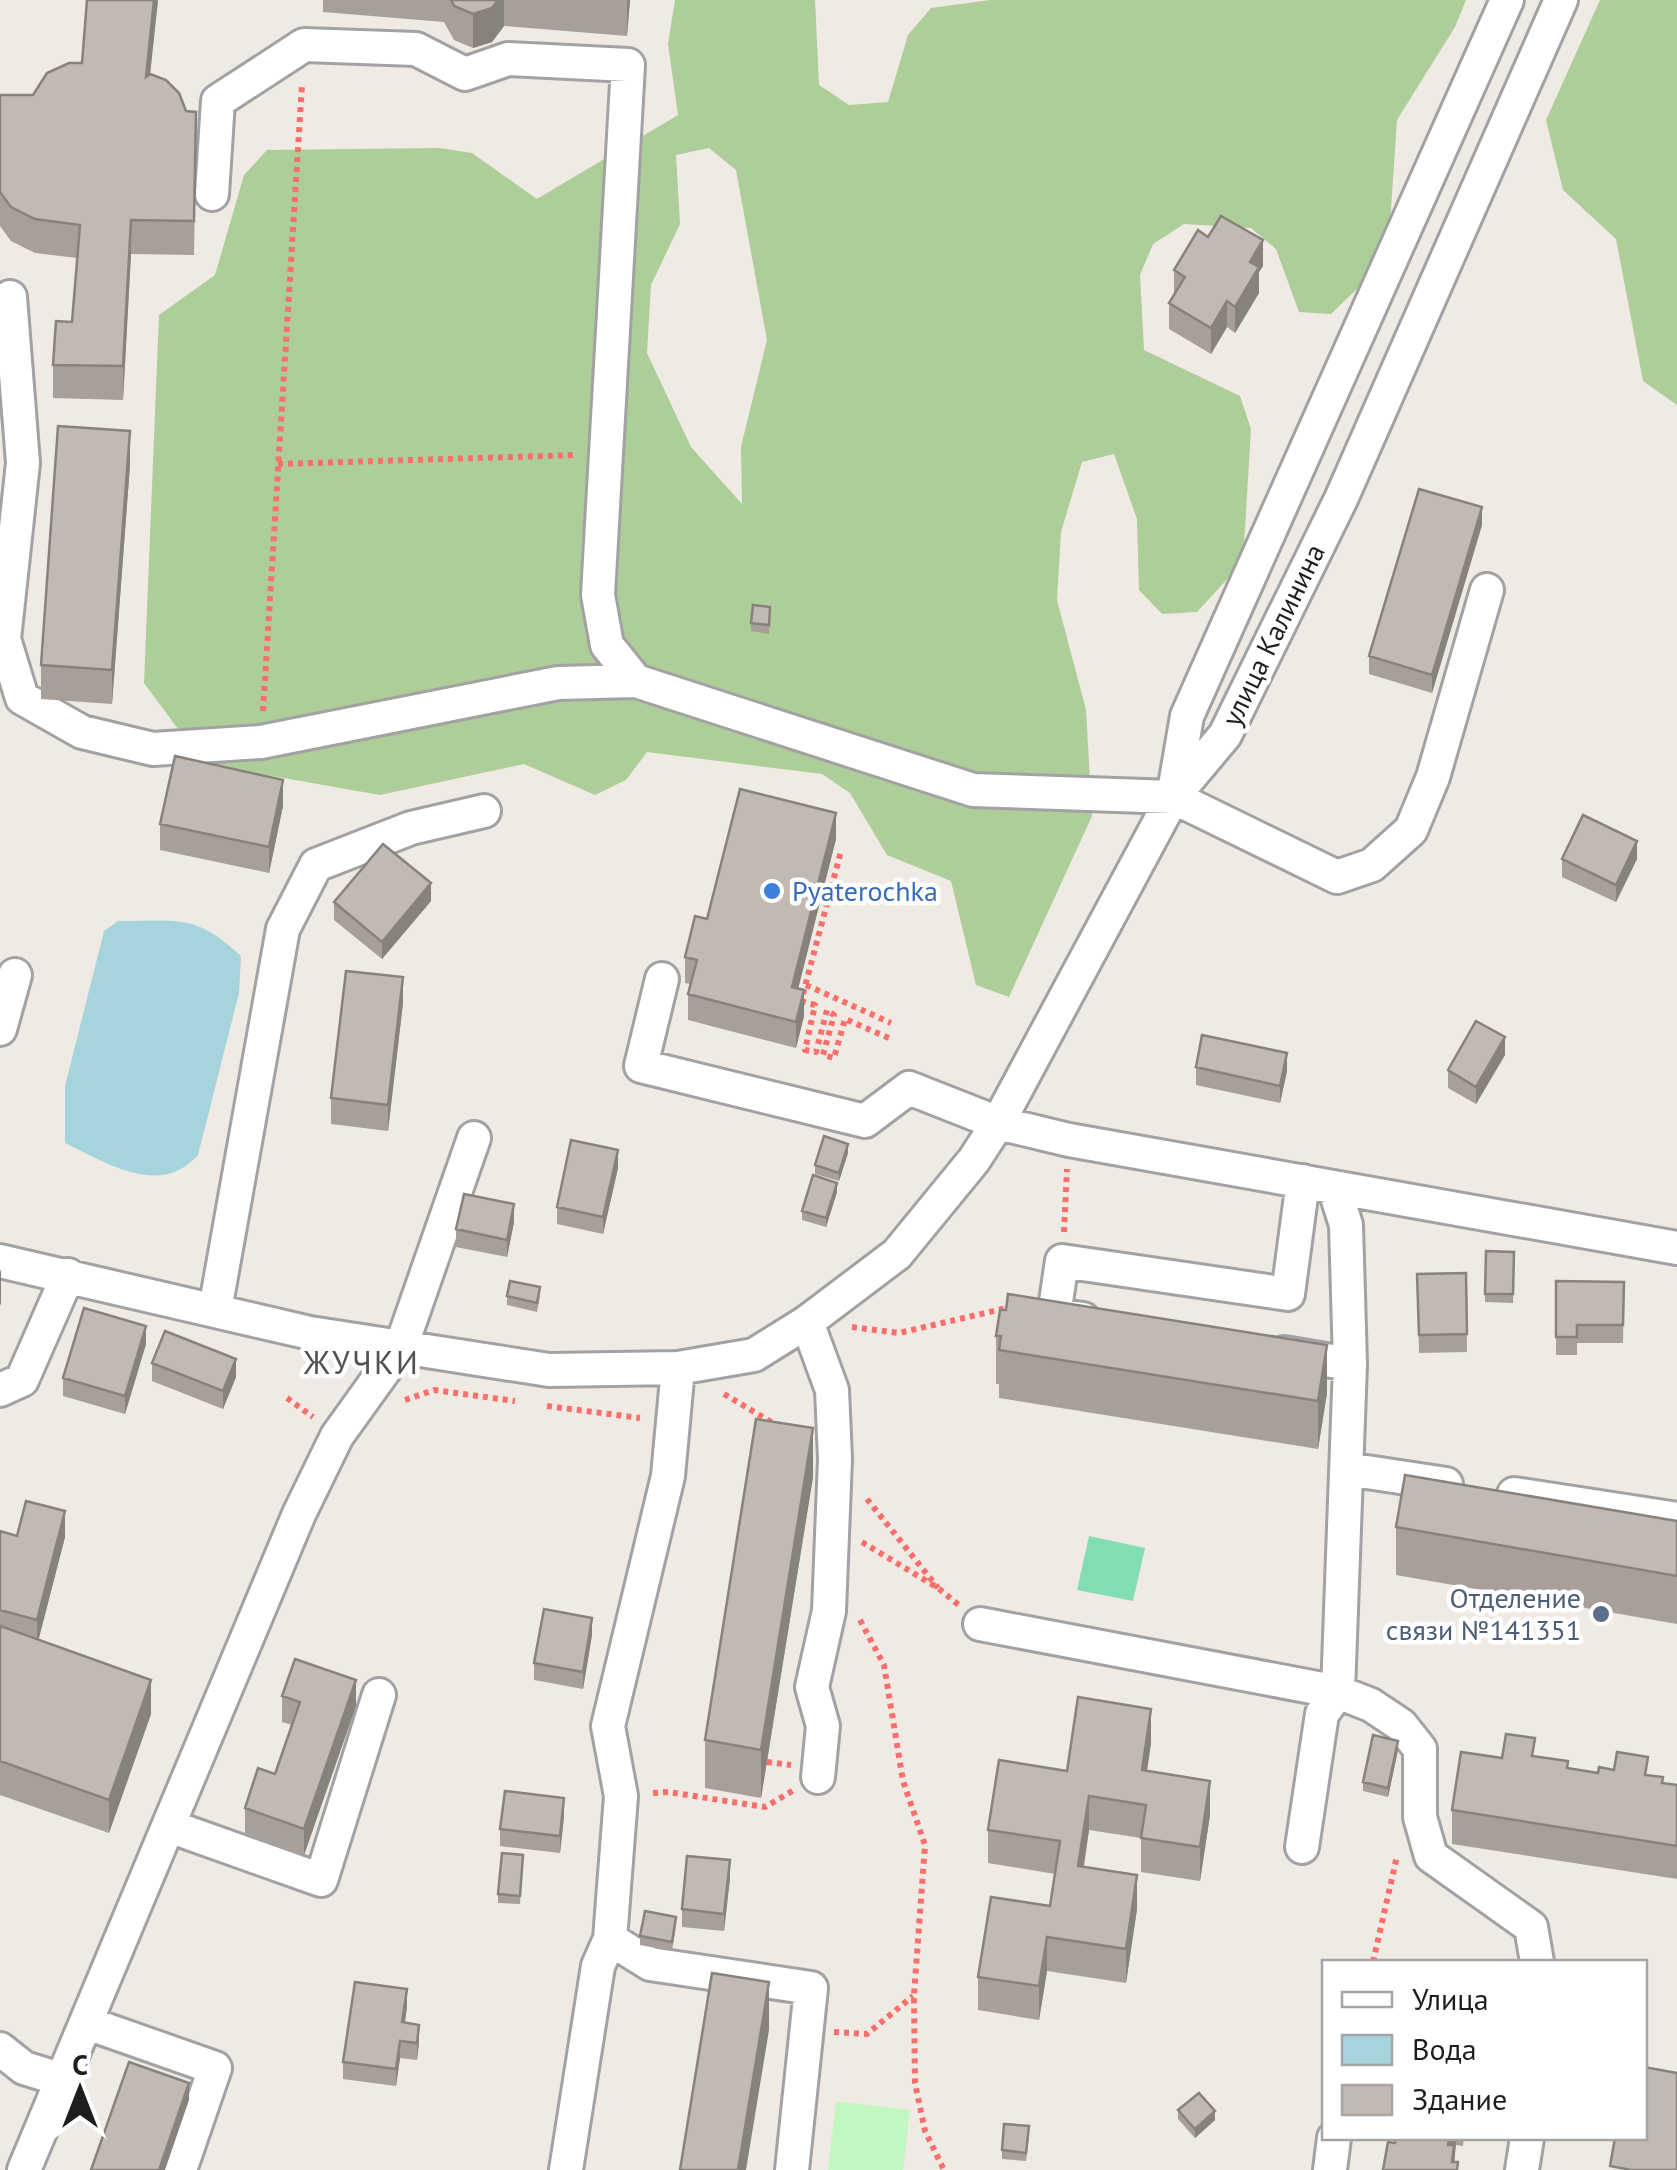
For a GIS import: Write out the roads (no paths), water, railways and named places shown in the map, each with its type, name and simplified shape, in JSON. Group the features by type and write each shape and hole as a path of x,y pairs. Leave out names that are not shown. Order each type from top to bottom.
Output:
{"street":[{"name":"улица Калинина","path":"1173,797 1188,716 1507,0"},
{"name":"улица Калинина","path":"1173,797 1225,735 1341,500 1561,0"},
{"path":"212,194 218,101 304,46 416,49 465,74 508,59 628,66 598,595 607,645 636,681"},
{"path":"10,297 23,463 4,604 4,639 22,698 82,732 154,748 261,742 558,682 636,681 973,790 1173,797 1337,877 1372,864 1410,830 1433,777 1488,590"},
{"path":"0,1261 310,1333 548,1370 678,1368 754,1354 806,1322 897,1254 974,1160 1173,797"},
{"path":"214,1310 284,929 316,864 411,828 484,811"},
{"path":"0,1029 15,975"},
{"path":"662,980 641,1066 865,1122 909,1088 998,1122 1069,1140 1677,1248"},
{"path":"24,2170 307,1498 337,1436 402,1347 474,1138"},
{"path":"1110,1324 1054,1314 1062,1261 1288,1294 1319,1184"},
{"path":"1302,1847 1322,1714 1338,1692 1350,1364 1346,1225 1319,1184"},
{"path":"0,1390 22,1380 68,1275"},
{"path":"806,1322 832,1390 835,1522 829,1611 812,1687 823,1726 818,1777"},
{"path":"1258,1348 1350,1364"},
{"path":"566,2170 598,1966 610,1939 622,1796 608,1726 668,1476 678,1368"},
{"path":"1346,1469 1677,1519"},
{"path":"980,1624 1338,1692 1371,1705 1401,1725 1420,1748 1420,1817 1430,1856 1531,1927 1537,1960"},
{"path":"169,1826 321,1880 379,1695"},
{"path":"610,1939 650,1964 811,1988 792,2170"},
{"path":"87,2023 214,2068 180,2170"},
{"path":"0,2049 24,2068 62,2080"},
{"path":"1330,2170 1334,2140"},
{"path":"1522,2170 1526,2140"}],"water":[{"path":"118,921 185,922 211,932 241,956 239,993 198,1155 183,1168 167,1174 133,1173 65,1143 65,1086 104,931"}],"place":[{"name":"Pyaterochka","path":"772,891"},
{"name":"Отделение связи №141351","path":"1601,1614"}],"district":[{"name":"ЖУЧКИ","path":"362,1363"}]}
